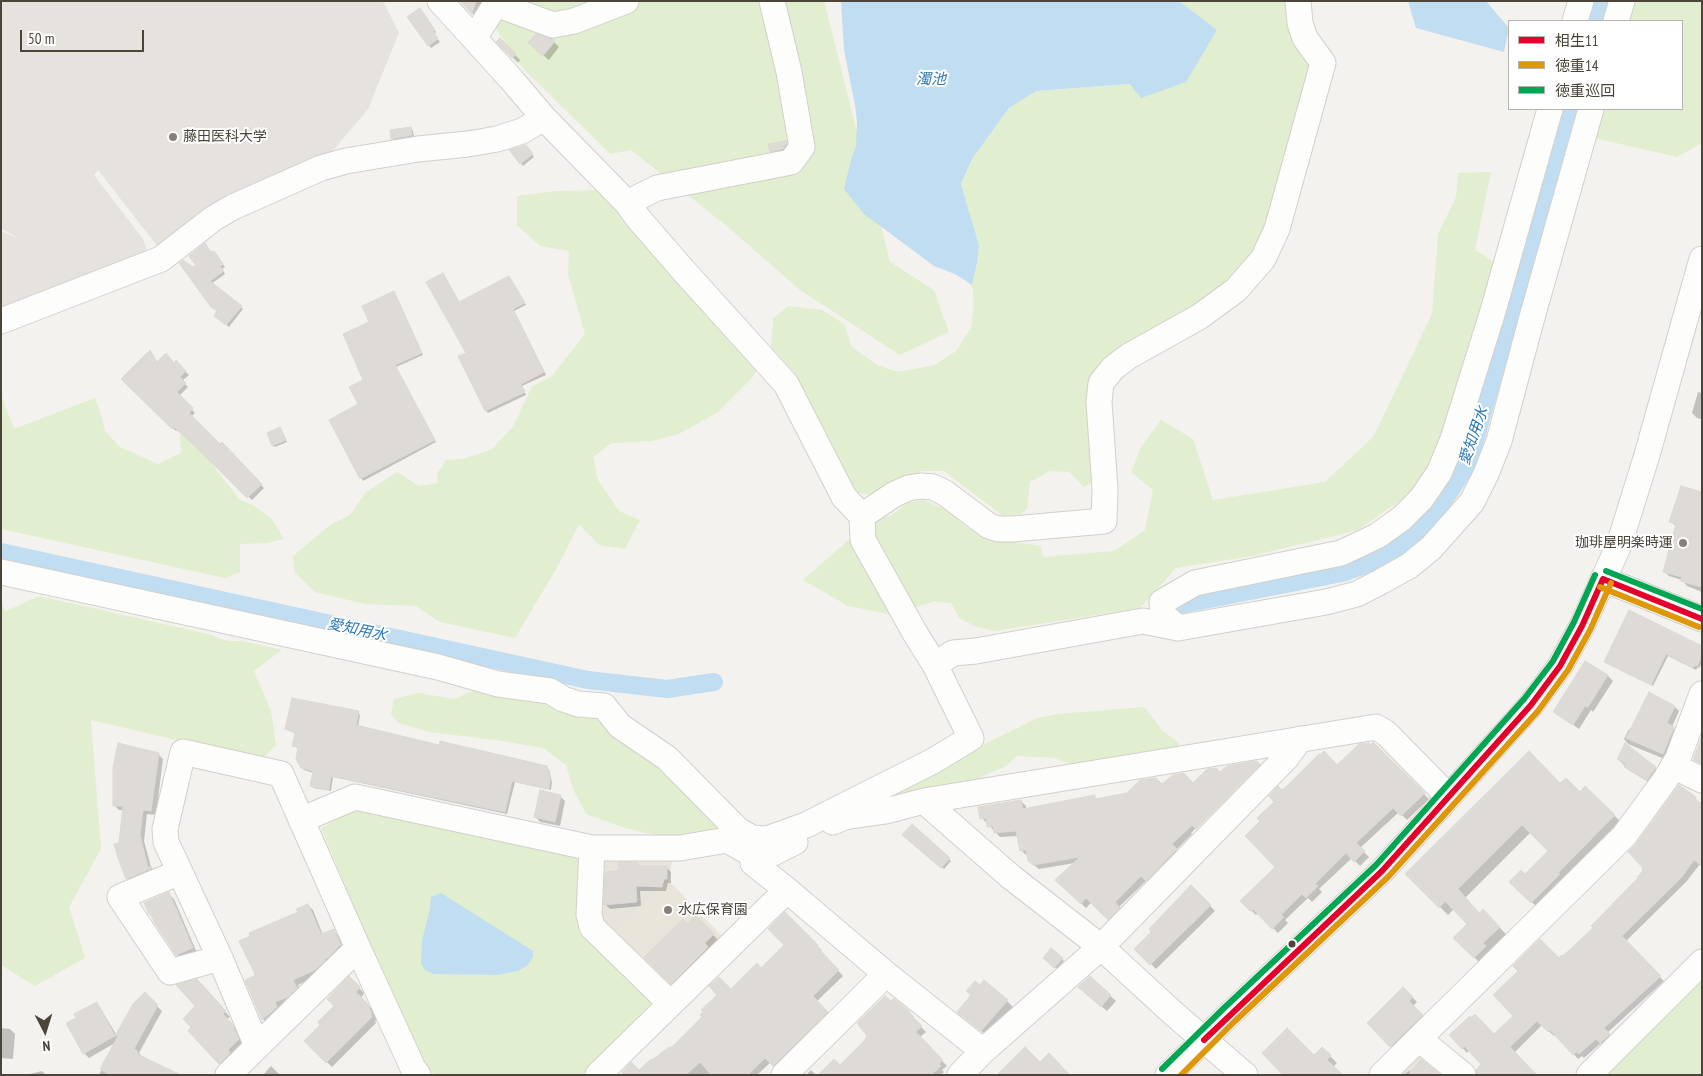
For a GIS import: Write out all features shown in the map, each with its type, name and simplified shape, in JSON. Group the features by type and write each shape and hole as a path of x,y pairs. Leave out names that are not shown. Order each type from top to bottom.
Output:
{"street":[{"path":"1,572 438,667 498,684 550,691 563,699 578,704 604,706 620,726 667,758 738,830 752,838 767,839 806,825 933,761 971,738 935,665 914,633 864,540 862,516 844,497 786,384 651,233 627,203 544,118 440,1"},
{"path":"474,38 496,4 553,25 574,21 626,1"},
{"path":"627,203 657,188 791,162 802,146 789,72 772,1"},
{"path":"862,516 893,495 908,488 921,486 933,487 945,493 989,526 998,529 1104,521 1106,489 1099,402 1101,383 1113,368 1129,356 1199,317 1236,290 1263,259 1277,229 1323,62 1305,38 1300,23 1298,1"},
{"path":"1575,20 1581,1"},
{"path":"1616,20 1622,1"},
{"path":"1178,628 1163,614 1162,602 1195,583 1341,553 1377,536 1401,519 1421,499 1439,473 1453,439 1493,311 1550,110"},
{"path":"935,665 954,653 976,651 1143,621 1178,628 1326,602 1358,594 1409,566 1431,548 1472,502 1499,441 1591,110"},
{"path":"1,321 161,259 214,218 233,207 321,168 346,161 409,150 496,139 522,131 544,118"},
{"path":"1168,1075 1382,871 1531,705 1560,666 1582,626 1619,545 1635,497 1702,260"},
{"path":"1603,579 1702,619"},
{"path":"1382,1075 1624,836 1678,758 1702,694"},
{"path":"983,1051 886,974 754,863 844,817 886,811 924,801 1376,727 1386,733 1448,797"},
{"path":"960,1075 983,1051 1101,947 1286,758 1300,739"},
{"path":"258,1046 220,958 166,842 165,829 182,752 281,774 412,1072"},
{"path":"1673,766 1702,780"},
{"path":"301,820 355,797 592,848 680,848 728,840 760,859"},
{"path":"924,801 1010,877 1101,947 1174,1014 1245,1075"},
{"path":"592,848 589,915 592,927 670,1003"},
{"path":"180,872 120,897 170,972 220,958"},
{"path":"598,1075 787,890"},
{"path":"228,1075 358,948"},
{"path":"1589,1075 1702,962"},
{"path":"784,1075 886,974"},
{"path":"1419,1039 1463,1075"}],"shaded area":[{"name":"藤田医科大学","path":"1,1 383,1 399,33 368,109 321,165 163,253 98,170 94,175 143,239 147,252 1,315 1,231 19,239 1,228"},
{"path":"673,853 669,881 610,938 596,925 599,862 605,855"},
{"name":"水広保育園","path":"669,881 726,940 673,991 610,938"},
{"path":"1414,1052 1452,1075 1392,1075"}],"green space":[{"path":"477,1 824,1 890,262 934,290 949,332 900,355 800,290 728,227 631,150 610,154 522,67"},
{"path":"1179,1 1289,1 1295,36 1312,74 1259,247 1236,280 1116,356 1096,480 1084,487 1069,472 1050,471 1030,482 1027,509 1021,514 1003,516 944,471 922,471 869,495 853,491 794,372 771,347 773,319 788,306 822,310 844,324 852,347 876,364 898,372 935,365 956,351 971,328 974,304 972,285 979,245 961,184 972,159 1009,108 1036,91 1130,84 1202,54 1217,30"},
{"path":"1634,1 1702,1 1702,143 1677,157 1594,138 1602,110 1683,110 1683,20 1628,20"},
{"path":"1491,172 1475,250 1493,261 1486,305 1433,460 1408,495 1358,530 1252,556 1176,568 1140,608 995,631 977,627 959,618 951,603 934,601 893,615 848,606 803,580 869,522 890,516 907,503 923,500 947,510 967,527 984,537 1040,546 1044,557 1114,551 1145,530 1153,490 1131,472 1141,447 1161,420 1193,439 1213,500 1325,482 1374,436 1432,314 1438,234 1456,197 1458,173"},
{"path":"597,190 651,237 761,364 752,378 718,412 679,434 652,441 612,443 593,457 598,480 619,511 640,520 625,549 599,545 579,524 558,566 515,638 440,622 416,606 365,604 315,592 295,573 293,556 329,526 351,514 365,493 397,472 419,486 438,483 437,474 446,460 463,459 492,449 513,427 532,386 551,377 585,334 568,274 569,251 540,246 517,225 517,196 556,191"},
{"path":"1,395 14,429 95,398 105,431 120,447 158,464 181,453 180,437 184,427 194,445 209,460 240,500 253,505 272,519 284,539 266,543 240,544 240,572 225,578 1,529"},
{"path":"39,596 208,634 228,641 242,641 282,650 254,671 271,711 276,745 261,760 91,720 101,849 69,907 85,958 35,986 1,965 1,604 6,611"},
{"path":"472,691 524,696 590,712 657,756 726,827 694,835 661,836 625,828 586,814 573,789 566,765 543,748 429,732 399,723 391,714 394,699 418,693 455,699"},
{"path":"1144,707 1163,731 1179,743 1176,754 1085,769 1054,758 1017,756 1006,766 959,787 858,807 1037,718 1057,714"},
{"path":"356,809 573,853 583,861 579,930 657,1002 582,1075 435,1075 419,1059 321,828"},
{"path":"1702,971 1702,1075 1598,1075"}],"water":[{"name":"濁池","path":"841,1 1179,1 1217,30 1186,82 1141,98 1130,84 1036,91 1009,108 972,159 961,184 979,245 972,285 955,274 934,266 864,214 844,189 856,146 857,122 844,50"},
{"path":"1408,1 1486,1 1508,27 1508,33 1504,52 1416,28"},
{"path":"441,893 533,951 533,957 528,965 518,971 497,975 434,974 425,970 421,963 422,941 431,897"}],"building":[{"path":"460,1 476,1 472,14"},
{"path":"420,8 435,30 433,31 438,39 428,46 407,17"},
{"path":"536,34 555,41 543,56 528,43"},
{"path":"500,38 516,54 512,58 496,42"},
{"path":"411,127 412,135 391,139 390,130"},
{"path":"786,141 787,143 783,149 770,152 768,144"},
{"path":"526,145 533,154 520,164 509,150"},
{"path":"205,243 211,252 214,251 223,264 220,267 224,271 210,281 242,306 226,325 214,316 217,311 211,307 179,263 183,260 193,267 196,266 189,256"},
{"path":"443,273 459,302 509,276 525,303 513,309 544,372 521,384 525,392 485,411 458,356 466,353 426,282"},
{"path":"394,291 422,353 395,365 435,440 360,479 329,420 358,404 349,387 363,380 343,334 369,322 362,306"},
{"path":"150,350 157,362 166,353 174,363 176,360 186,371 180,377 186,383 177,392 193,408 189,413 220,444 222,442 262,484 247,498 203,454 174,427 172,429 121,379"},
{"path":"280,427 286,440 272,446 267,433"},
{"name":"珈琲屋明楽時運","path":"1681,486 1702,492 1702,587 1680,581 1682,577 1663,572 1676,524 1669,522"},
{"path":"1629,610 1702,646 1702,656 1697,666 1695,665 1693,668 1666,654 1651,685 1604,662"},
{"path":"1585,661 1608,675 1588,707 1585,706 1573,725 1553,712"},
{"path":"1649,692 1675,706 1667,723 1674,727 1663,754 1626,738"},
{"path":"292,698 359,711 356,725 439,745 440,741 547,766 550,779 549,789 512,781 505,812 331,776 329,790 310,786 313,771 301,768 296,759 298,747 292,746 295,733 285,729"},
{"path":"1702,739 1702,764 1693,760"},
{"path":"1373,742 1425,793 1401,816 1393,808 1356,843 1365,851 1354,862 1346,853 1315,884 1318,886 1306,898 1302,894 1281,915 1284,917 1272,929 1253,909 1250,911 1240,901 1275,867 1245,836 1260,821 1257,818 1274,802 1269,796 1278,786 1282,790 1319,754 1324,751 1337,765 1359,744 1369,743 1371,745"},
{"path":"118,743 159,753 151,811 143,810 140,835 148,868 151,866 152,868 126,879 114,844 119,843 123,806 113,806 113,768"},
{"path":"1625,743 1656,767 1647,780 1624,767 1626,764 1617,759"},
{"path":"1529,751 1560,783 1566,778 1580,792 1585,786 1615,815 1531,903 1509,882 1521,870 1525,874 1548,851 1522,825 1458,889 1479,913 1483,909 1500,927 1483,943 1486,946 1474,958 1453,938 1467,924 1445,901 1439,908 1405,874"},
{"path":"1257,761 1260,764 1196,829 1192,825 1172,844 1177,849 1146,881 1141,876 1115,902 1120,908 1108,920 1086,898 1081,904 1055,880 1080,857 1033,865 1028,861 1026,850 1020,851 1016,831 994,833 993,826 987,827 986,818 980,819 978,807 1021,800 1023,809 1095,795 1095,799 1127,793 1140,780 1156,778 1162,784 1173,775 1184,773 1193,783 1207,769 1216,768 1220,772 1227,766"},
{"path":"1679,785 1696,797 1695,799 1702,804 1702,866 1694,860 1682,877 1622,936 1661,976 1604,1028 1610,1034 1600,1043 1596,1039 1579,1054 1576,1052 1573,1055 1550,1030 1548,1032 1537,1021 1510,1047 1537,1075 1477,1075 1476,1070 1481,1064 1464,1046 1462,1049 1449,1035 1470,1016 1471,1018 1475,1014 1494,1034 1513,1016 1493,995 1518,971 1513,966 1540,939 1559,958 1593,928 1591,926 1643,871 1643,868 1628,852 1636,844"},
{"path":"540,790 561,795 555,822 534,817"},
{"path":"912,824 950,858 941,868 902,835"},
{"path":"618,862 638,862 638,866 667,866 667,879 664,879 662,887 636,886 637,902 604,905 605,872 619,871"},
{"path":"1191,885 1211,905 1150,965 1134,949 1151,932 1149,929"},
{"path":"169,892 193,948 176,955 149,914 144,903"},
{"path":"308,904 321,934 334,929 341,945 329,957 324,959 325,961 315,970 293,980 297,988 288,997 275,1002 277,1007 262,1020 245,980 255,974 239,941 250,936 249,933 298,912 296,909"},
{"path":"785,912 818,945 817,947 839,970 813,996 828,1012 773,1066 765,1058 748,1075 711,1075 700,1062 686,1075 624,1075 622,1072 631,1062 639,1070 651,1059 672,1047 702,1017 700,1015 703,1012 701,1010 717,995 709,986 719,977 731,989 757,963 761,968 784,945 768,929"},
{"path":"696,915 714,934 705,943 708,947 671,984 644,957 683,919 687,924"},
{"path":"1051,948 1063,958 1054,968 1043,958"},
{"path":"349,976 360,987 356,992 367,1003 372,1017 326,1063 304,1041 320,1025 318,1022 334,1006 327,999"},
{"path":"1090,976 1111,995 1101,1007 1078,987"},
{"path":"197,979 226,1011 223,1014 231,1022 239,1039 228,1050 230,1053 219,1064 188,1031 191,1027 183,1019 195,1006 176,985"},
{"path":"984,980 1008,1000 981,1031 957,1012 971,995 966,991 975,981 980,985"},
{"path":"1403,987 1413,997 1409,1001 1423,1015 1390,1047 1367,1023"},
{"path":"145,992 158,1005 134,1049 138,1051 139,1055 181,1075 110,1075 100,1069 119,1034 115,1036 133,1004"},
{"path":"885,996 891,1001 894,998 922,1026 916,1032 943,1060 939,1064 941,1066 931,1075 818,1075 834,1059 840,1065 864,1041 867,1036 857,1023"},
{"path":"97,1002 115,1036 83,1054 66,1023 76,1018 74,1014"},
{"path":"1287,1028 1314,1055 1322,1047 1331,1055 1327,1060 1343,1075 1283,1075 1262,1053"},
{"path":"1025,1047 1040,1062 1049,1053 1070,1075 997,1075"},
{"path":"1421,1060 1440,1075 1408,1075"}],"waterway":[{"name":"愛知用水","path":"1594,20 1600,1"},
{"name":"愛知用水","path":"1174,606 1342,573 1370,563 1396,549 1430,519 1469,461 1569,110"},
{"name":"愛知用水","path":"1,552 588,680 667,689 714,682"}],"transit line":[{"name":"徳重巡回","path":"1606,571 1702,609"},
{"name":"徳重巡回","path":"1162,1069 1376,865 1524,699 1553,661 1574,622 1595,575"},
{"name":"相生11","path":"1603,579 1702,619"},
{"name":"相生11","path":"1204,1040 1382,871 1531,705 1560,666 1582,626 1603,579"},
{"name":"徳重14","path":"1181,1075 1235,1021 1388,877 1538,711 1568,670 1590,630 1611,583"},
{"name":"徳重14","path":"1600,587 1699,627"}],"place":[{"name":"藤田医科大学","path":"173,137"},
{"name":"珈琲屋明楽時運","path":"1683,543"},
{"name":"水広保育園","path":"668,910"}]}
